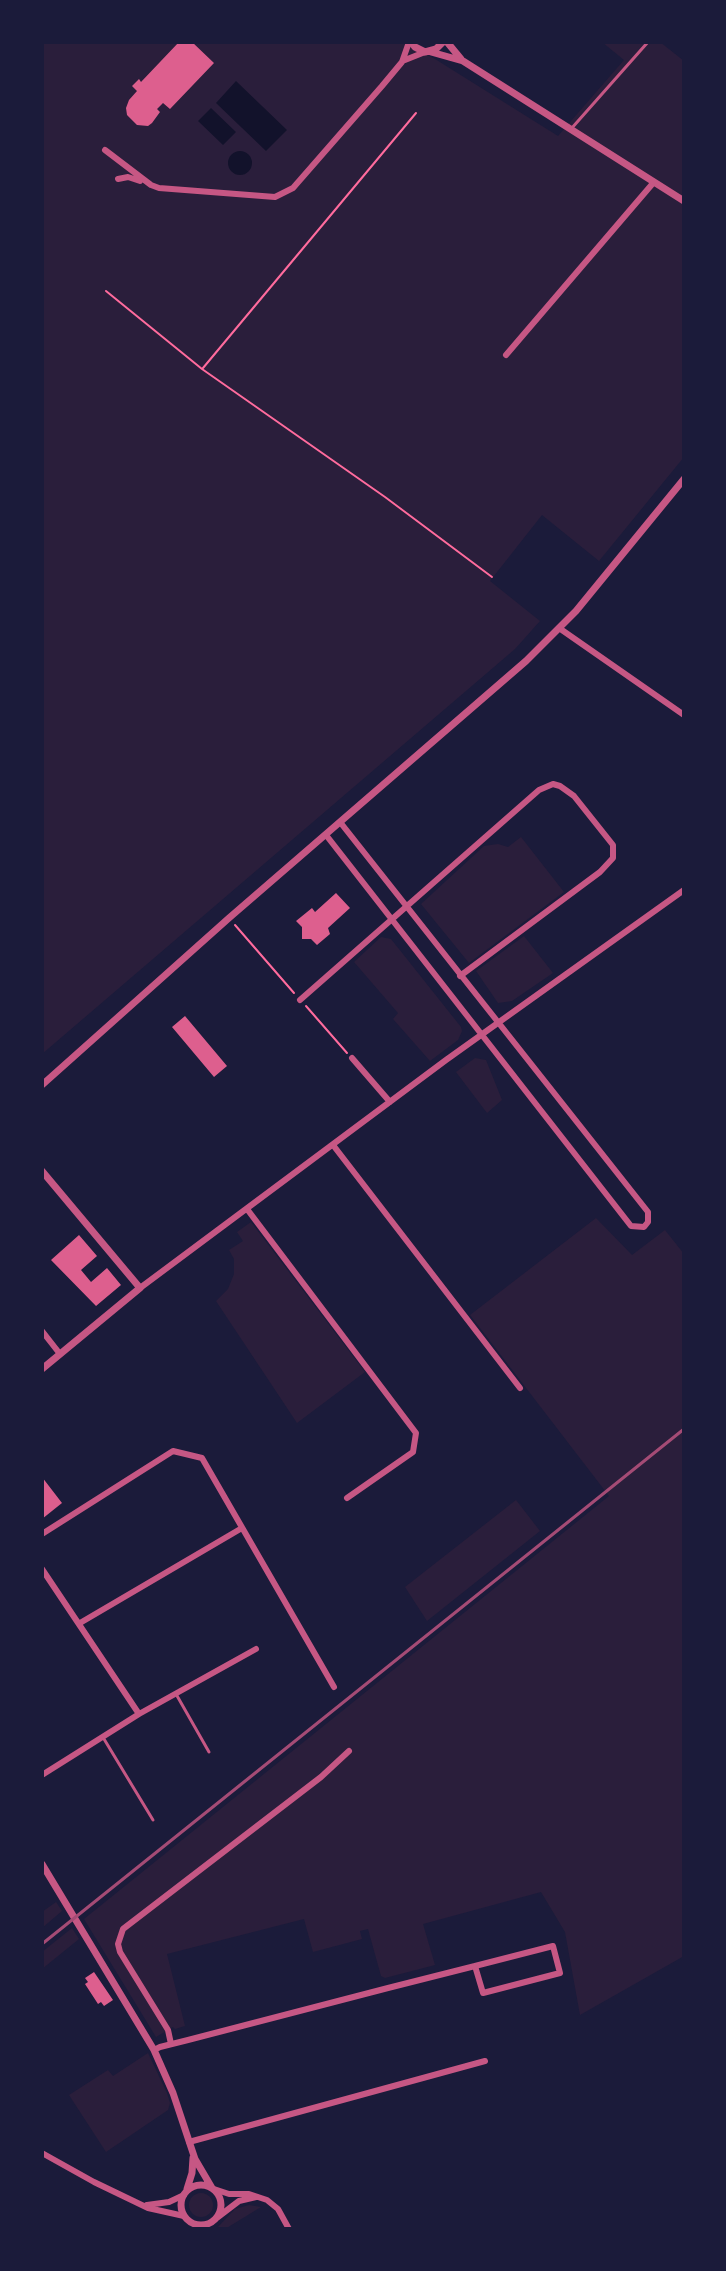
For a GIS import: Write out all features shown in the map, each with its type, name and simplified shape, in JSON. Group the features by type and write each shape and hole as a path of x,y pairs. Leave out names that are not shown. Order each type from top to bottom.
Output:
{"street":[{"path":"402,62 410,42 428,52 463,61"},
{"path":"118,179 128,177 191,193 275,197 293,188 402,62 445,42 463,61 684,201"},
{"path":"105,150 151,185"},
{"path":"506,355 654,182"},
{"path":"42,1085 526,661 559,628 684,479"},
{"path":"559,628 684,715"},
{"path":"300,1000 539,790 553,784 566,789 613,845 613,858 600,872 460,976"},
{"path":"326,835 631,1226 644,1227 648,1222 648,1212 340,822"},
{"path":"42,1369 140,1288 390,1102 684,890"},
{"path":"352,1058 390,1102"},
{"path":"333,1145 520,1388"},
{"path":"42,1171 140,1288"},
{"path":"247,1209 416,1433 413,1452 347,1498"},
{"path":"42,1331 60,1354"},
{"path":"42,1534 173,1451 202,1458 334,1687"},
{"path":"80,1623 242,1528"},
{"path":"42,1569 139,1714"},
{"path":"42,1775 139,1714 256,1649"},
{"path":"171,2044 168,2030 120,1952 118,1944 123,1929 321,1777 349,1751"},
{"path":"42,1864 154,2050 173,2093 192,2152 203,2176 222,2204 209,2229"},
{"path":"154,2050 171,2044 475,1966 553,1946 560,1973 483,1993 475,1966"},
{"path":"189,2142 485,2061"},
{"path":"189,2229 181,2205 192,2173 192,2152"},
{"path":"42,2153 140,2204 200,2225 217,2218 239,2201 260,2197"},
{"path":"140,2204 165,2203 199,2185 224,2193 260,2197 275,2206 289,2229"}],"lane":[{"path":"571,129 648,42"},
{"path":"176,1694 209,1752"},
{"path":"102,1736 153,1820"}],"path":[{"path":"202,369 416,113"},
{"path":"106,291 202,369 385,497 492,577"},
{"path":"229,918 352,1058"}],"shaded area":[{"path":"42,42 402,42 435,59 558,136 624,60 602,42 660,42 684,61 684,457 599,561 542,515 490,581 540,621 515,649 42,1054"},
{"path":"236,81 287,130 266,151 216,103"},
{"path":"211,108 236,132 223,145 198,121"},
{"path":"235,151 245,151 252,158 252,168 245,175 235,175 228,168 228,158"},
{"path":"521,837 564,892 469,963 421,904 484,846 498,844 508,847"},
{"path":"524,936 553,973 512,1001 498,1003 476,971"},
{"path":"381,937 391,939 461,1027 458,1040 430,1061 393,1019 398,1013 354,962"},
{"path":"475,1058 486,1060 502,1100 487,1113 456,1072"},
{"path":"596,1218 632,1255 665,1230 684,1254 684,1956 580,2015 565,1932 541,1892 423,1924 435,1965 385,1978 381,1976 368,1929 360,1931 362,1939 313,1952 304,1919 167,1954 185,2026 173,2027 156,2037 84,1919 609,1496 470,1315"},
{"path":"251,1222 365,1372 297,1423 216,1301 228,1289 234,1274 234,1259 229,1250 243,1241 237,1232"},
{"path":"516,1500 540,1531 427,1621 405,1587"},
{"path":"56,1902 62,1911 42,1928 42,1912"},
{"path":"72,1928 79,1939 42,1969 42,1952"},
{"path":"148,2053 167,2093 170,2103 168,2110 106,2152 69,2095 108,2070 113,2076"},
{"path":"201,2193 210,2196 213,2205 210,2214 201,2217 192,2214 189,2205 192,2196"},
{"path":"249,2205 261,2207 225,2229 216,2229 235,2209"}],"building":[{"path":"179,42 192,42 214,63 170,109 163,103 152,123 148,126 137,125 127,115 126,108 137,91 132,86 139,79 141,82"},
{"path":"336,893 350,908 328,928 330,934 317,945 311,939 302,939 302,927 296,921 312,908 315,912"},
{"path":"185,1016 227,1066 214,1077 172,1027"},
{"path":"79,1235 97,1256 81,1270 91,1282 107,1268 121,1285 96,1306 51,1260"},
{"path":"42,1477 62,1503 42,1519"},
{"path":"94,1972 113,2000 104,2006 101,2002 98,2004 85,1984 88,1982 85,1978"}],"railway":[{"path":"42,1944 684,1429"}]}
